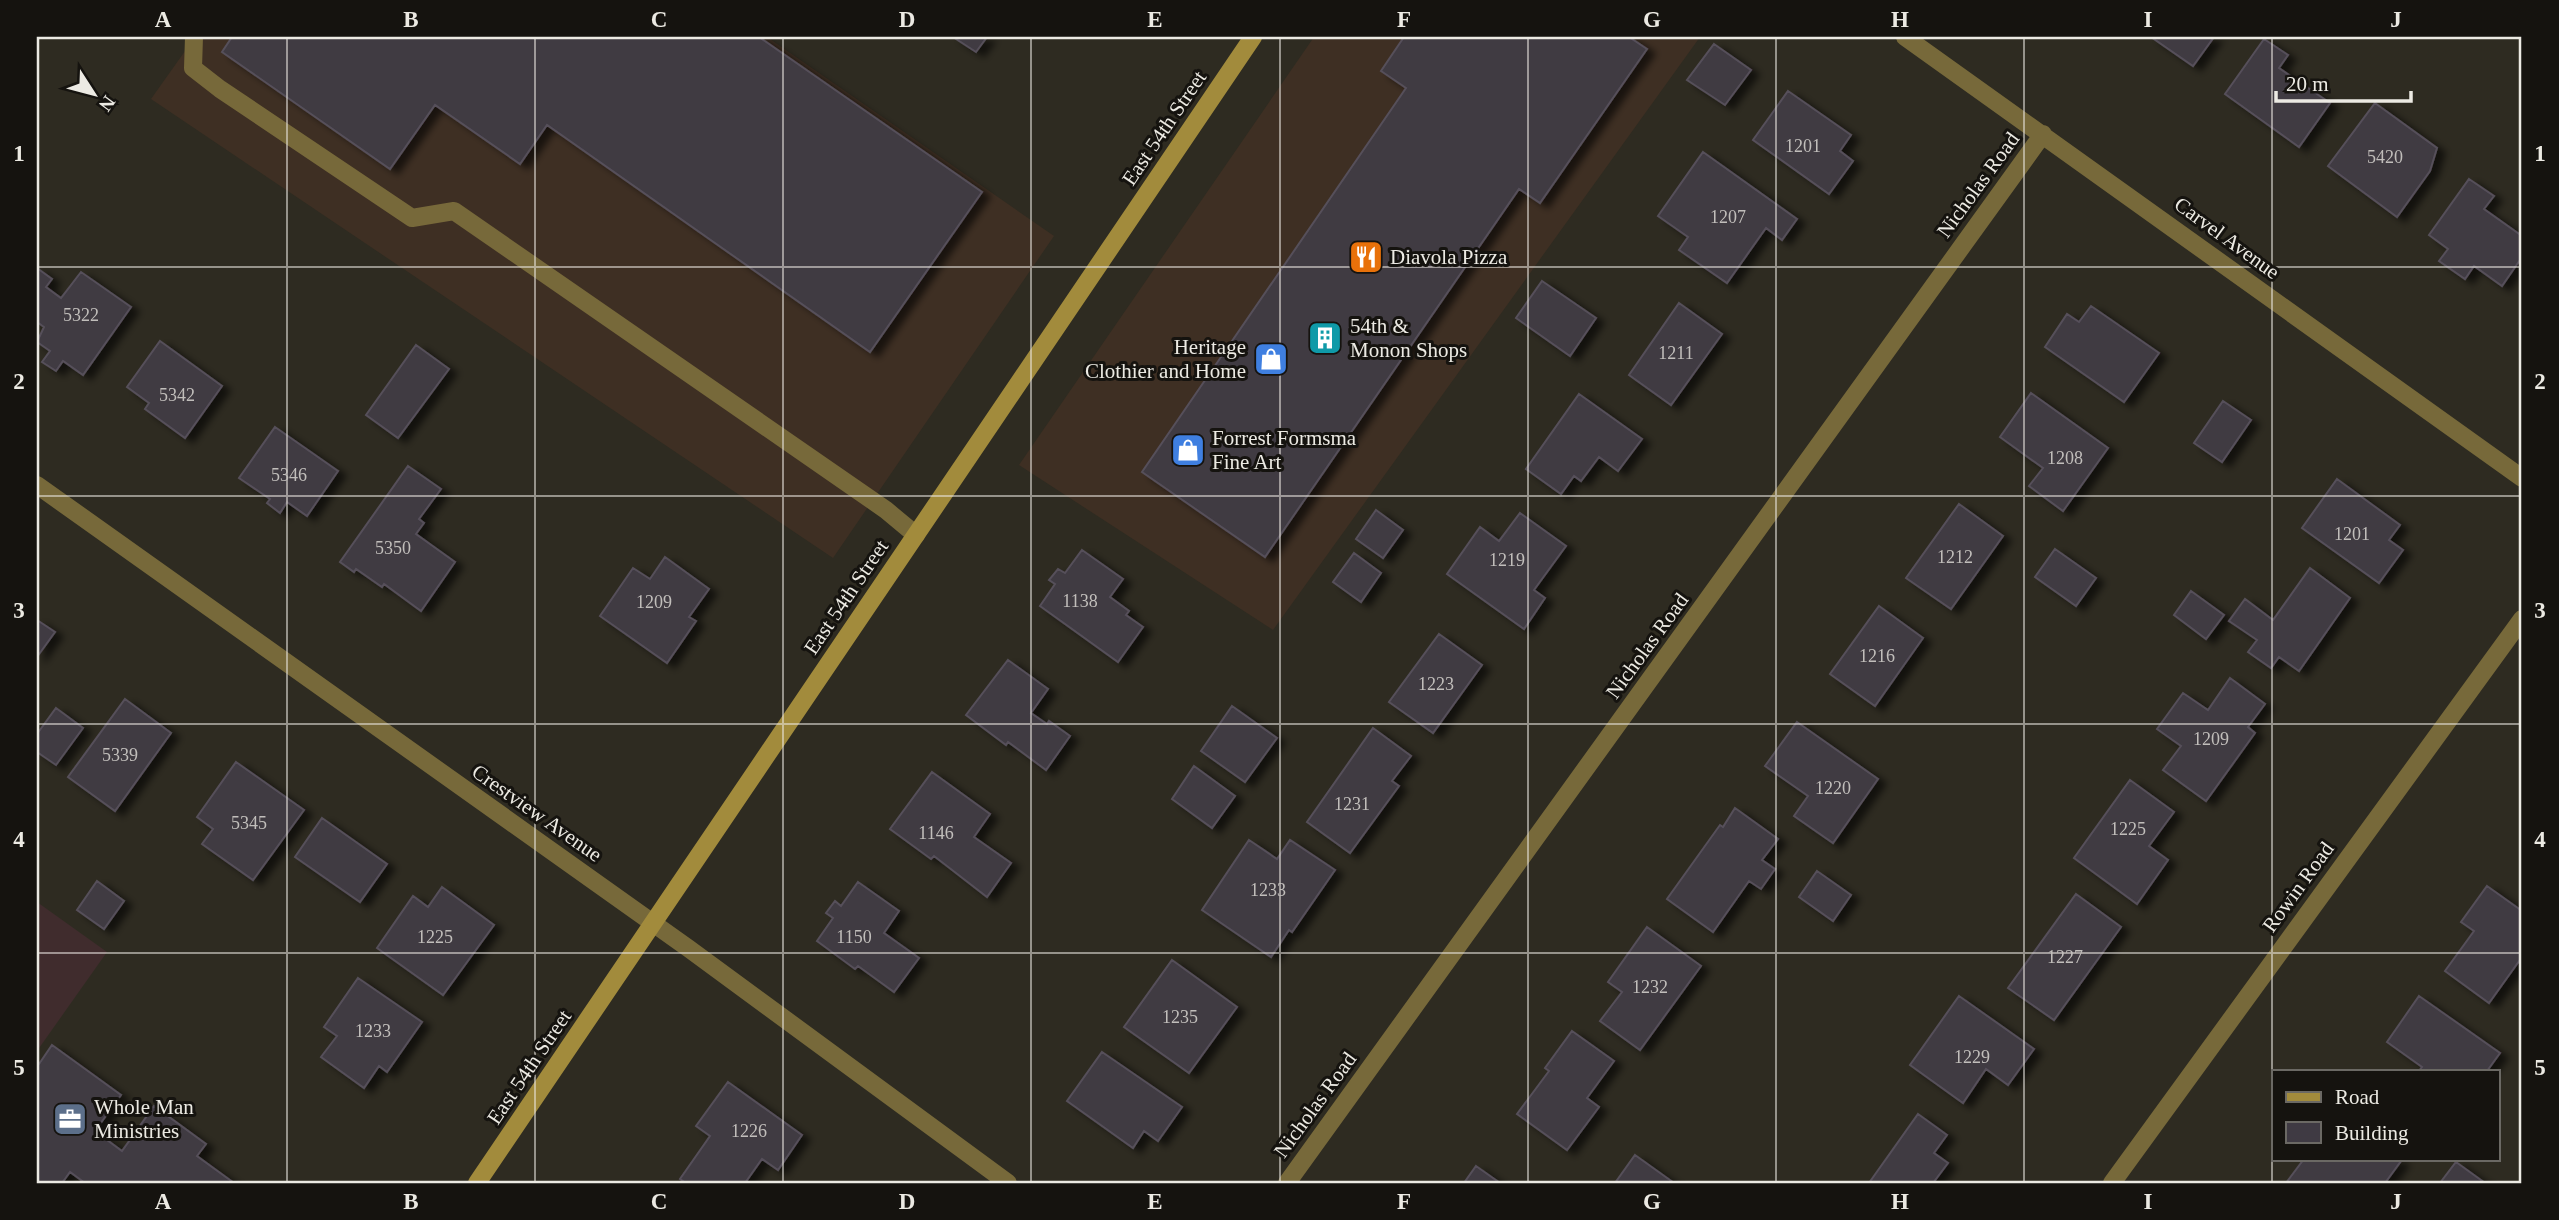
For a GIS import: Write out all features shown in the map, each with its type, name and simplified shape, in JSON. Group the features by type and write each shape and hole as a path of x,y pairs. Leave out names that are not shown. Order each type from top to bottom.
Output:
{"street":[{"path":"194,37 193,68 220,89 412,218 454,211 886,510 916,535"},
{"name":"East 54th Street","path":"477,1183 1253,37"},
{"name":"Carvel Avenue","path":"1905,37 2522,478"},
{"name":"Nicholas Road","path":"1287,1183 2043,134"},
{"name":"Crestview Avenue","path":"37,485 653,924 1007,1183"},
{"name":"Rowin Road","path":"2112,1183 2522,620"}],"shaded area":[{"path":"195,37 767,37 1054,236 833,558 151,99"},
{"path":"1314,37 1700,37 1273,630 1019,465"},
{"path":"37,902 107,952 37,1051"}],"building":[{"path":"232,37 759,37 982,192 870,352 547,125 520,164 435,105 390,169 222,52"},
{"path":"953,37 987,37 976,52"},
{"name":"54th & Monon Shops","path":"1404,37 1629,37 1647,49 1540,203 1519,189 1265,557 1142,472 1406,88 1381,71"},
{"path":"2151,37 2214,37 2193,66"},
{"path":"2264,39 2288,55 2279,68 2330,103 2299,147 2225,94"},
{"path":"1714,44 1751,70 1725,105 1687,80"},
{"path":"1788,91 1851,135 1840,151 1853,161 1829,194 1753,140"},
{"path":"2375,103 2437,148 2430,171 2397,217 2328,166"},
{"path":"1703,152 1797,219 1782,240 1766,228 1727,283 1679,250 1688,237 1658,216"},
{"path":"2469,179 2494,196 2484,209 2522,236 2522,257 2502,286 2474,266 2465,279 2439,261 2448,249 2429,235"},
{"path":"37,268 52,279 46,287 61,298 81,272 131,307 83,375 63,361 56,371 42,362 50,351 37,342 44,327 37,322"},
{"path":"1542,281 1596,318 1570,356 1516,318"},
{"path":"1679,303 1722,334 1671,405 1629,375"},
{"path":"2091,306 2159,353 2124,402 2045,347 2067,314 2079,322"},
{"path":"160,341 222,386 185,438 145,409 149,403 127,387"},
{"path":"416,345 449,369 398,438 366,415"},
{"path":"2031,393 2108,448 2063,511 2029,486 2043,468 2000,437"},
{"path":"1579,394 1642,439 1618,471 1599,457 1581,481 1574,476 1561,494 1526,469"},
{"path":"2223,401 2251,420 2222,462 2194,443"},
{"path":"275,427 338,471 307,516 287,502 280,513 267,503 270,499 239,478"},
{"path":"408,466 441,489 419,519 424,523 416,534 455,562 421,611 384,584 382,587 356,569 354,572 340,562"},
{"path":"2337,479 2400,525 2389,540 2403,550 2379,583 2302,528"},
{"path":"1959,504 2003,536 1951,609 1906,578"},
{"path":"1376,510 1403,530 1383,558 1356,539"},
{"path":"1520,513 1566,546 1534,590 1545,598 1524,629 1447,574 1480,527 1499,541"},
{"path":"2055,549 2096,578 2076,606 2035,577"},
{"path":"1082,550 1123,579 1110,597 1129,611 1126,615 1143,627 1118,662 1040,606 1055,584 1049,580 1058,569 1065,573"},
{"path":"1354,553 1381,573 1361,602 1333,582"},
{"path":"665,557 709,589 689,617 696,621 667,663 600,616 633,568 650,579"},
{"path":"2310,568 2350,598 2299,671 2279,657 2271,668 2248,652 2257,640 2229,621 2245,599 2273,620"},
{"path":"2191,591 2224,615 2206,639 2174,615"},
{"path":"1879,606 1923,638 1875,706 1830,674"},
{"path":"37,620 55,632 37,657"},
{"path":"1439,634 1482,665 1433,733 1389,702"},
{"path":"1008,660 1048,689 1031,713 1047,724 1049,721 1070,736 1046,770 966,715"},
{"path":"2230,678 2265,704 2248,727 2255,733 2206,801 2163,770 2181,746 2157,729 2183,693 2208,710"},
{"path":"125,699 171,733 115,811 68,777"},
{"path":"1232,706 1277,738 1245,782 1201,751"},
{"path":"56,708 83,728 56,765 37,752 37,734"},
{"path":"1797,722 1878,779 1833,843 1794,816 1808,796 1765,766"},
{"path":"1373,728 1411,756 1392,781 1399,786 1350,853 1307,822"},
{"path":"236,762 304,810 253,880 202,844 213,829 197,817"},
{"path":"1194,766 1235,796 1212,828 1172,799"},
{"path":"932,772 990,814 974,837 1011,863 987,897 934,856 931,859 890,829"},
{"path":"2130,780 2174,812 2149,846 2168,860 2137,904 2074,858"},
{"path":"1735,808 1778,839 1762,860 1775,869 1761,889 1749,881 1713,932 1667,899"},
{"path":"322,818 387,864 360,902 295,857"},
{"path":"1249,840 1277,859 1290,840 1335,870 1292,932 1289,930 1271,957 1202,910"},
{"path":"1817,871 1851,895 1833,921 1799,897"},
{"path":"97,881 124,901 104,929 77,910"},
{"path":"858,882 899,911 884,933 919,958 894,992 858,966 855,969 817,941 833,918 826,913 835,901 841,906"},
{"path":"2487,886 2522,911 2522,957 2489,1003 2445,971 2474,931 2461,922"},
{"path":"442,887 494,925 443,995 377,948 413,896 428,907"},
{"path":"2076,894 2121,927 2054,1020 2008,988"},
{"path":"1647,927 1701,966 1640,1050 1600,1021 1622,992 1608,982"},
{"path":"1172,960 1237,1007 1189,1073 1124,1027"},
{"path":"358,978 422,1022 387,1072 379,1066 364,1088 321,1057 337,1036 324,1027"},
{"path":"1959,996 2034,1049 2008,1085 1986,1069 1963,1103 1910,1065"},
{"path":"2419,996 2500,1053 2488,1070 2420,1070 2422,1067 2387,1042"},
{"path":"1572,1031 1614,1061 1587,1098 1599,1107 1567,1150 1517,1114 1549,1071 1545,1068"},
{"name":"Whole Man Ministries","path":"52,1045 121,1095 95,1131 122,1151 154,1106 206,1144 197,1156 234,1183 85,1183 70,1172 62,1183 37,1183 37,1067"},
{"path":"1102,1052 1182,1107 1158,1141 1144,1131 1133,1148 1067,1101"},
{"path":"728,1082 802,1135 778,1170 762,1159 745,1183 686,1183 680,1179 710,1136 696,1126"},
{"path":"1918,1114 1947,1135 1934,1153 1948,1163 1933,1183 1869,1183"},
{"path":"1635,1155 1674,1183 1615,1183"},
{"path":"2303,1160 2401,1161 2385,1183 2286,1183"},
{"path":"2456,1162 2485,1183 2440,1183"},
{"path":"1476,1166 1500,1183 1464,1183"}],"place":[{"name":"Diavola Pizza","path":"1366,257"},
{"name":"54th & Monon Shops","path":"1325,338"},
{"name":"Heritage Clothier and Home","path":"1271,359"},
{"name":"Forrest Formsma Fine Art","path":"1188,450"},
{"name":"Whole Man Ministries","path":"70,1119"}]}
